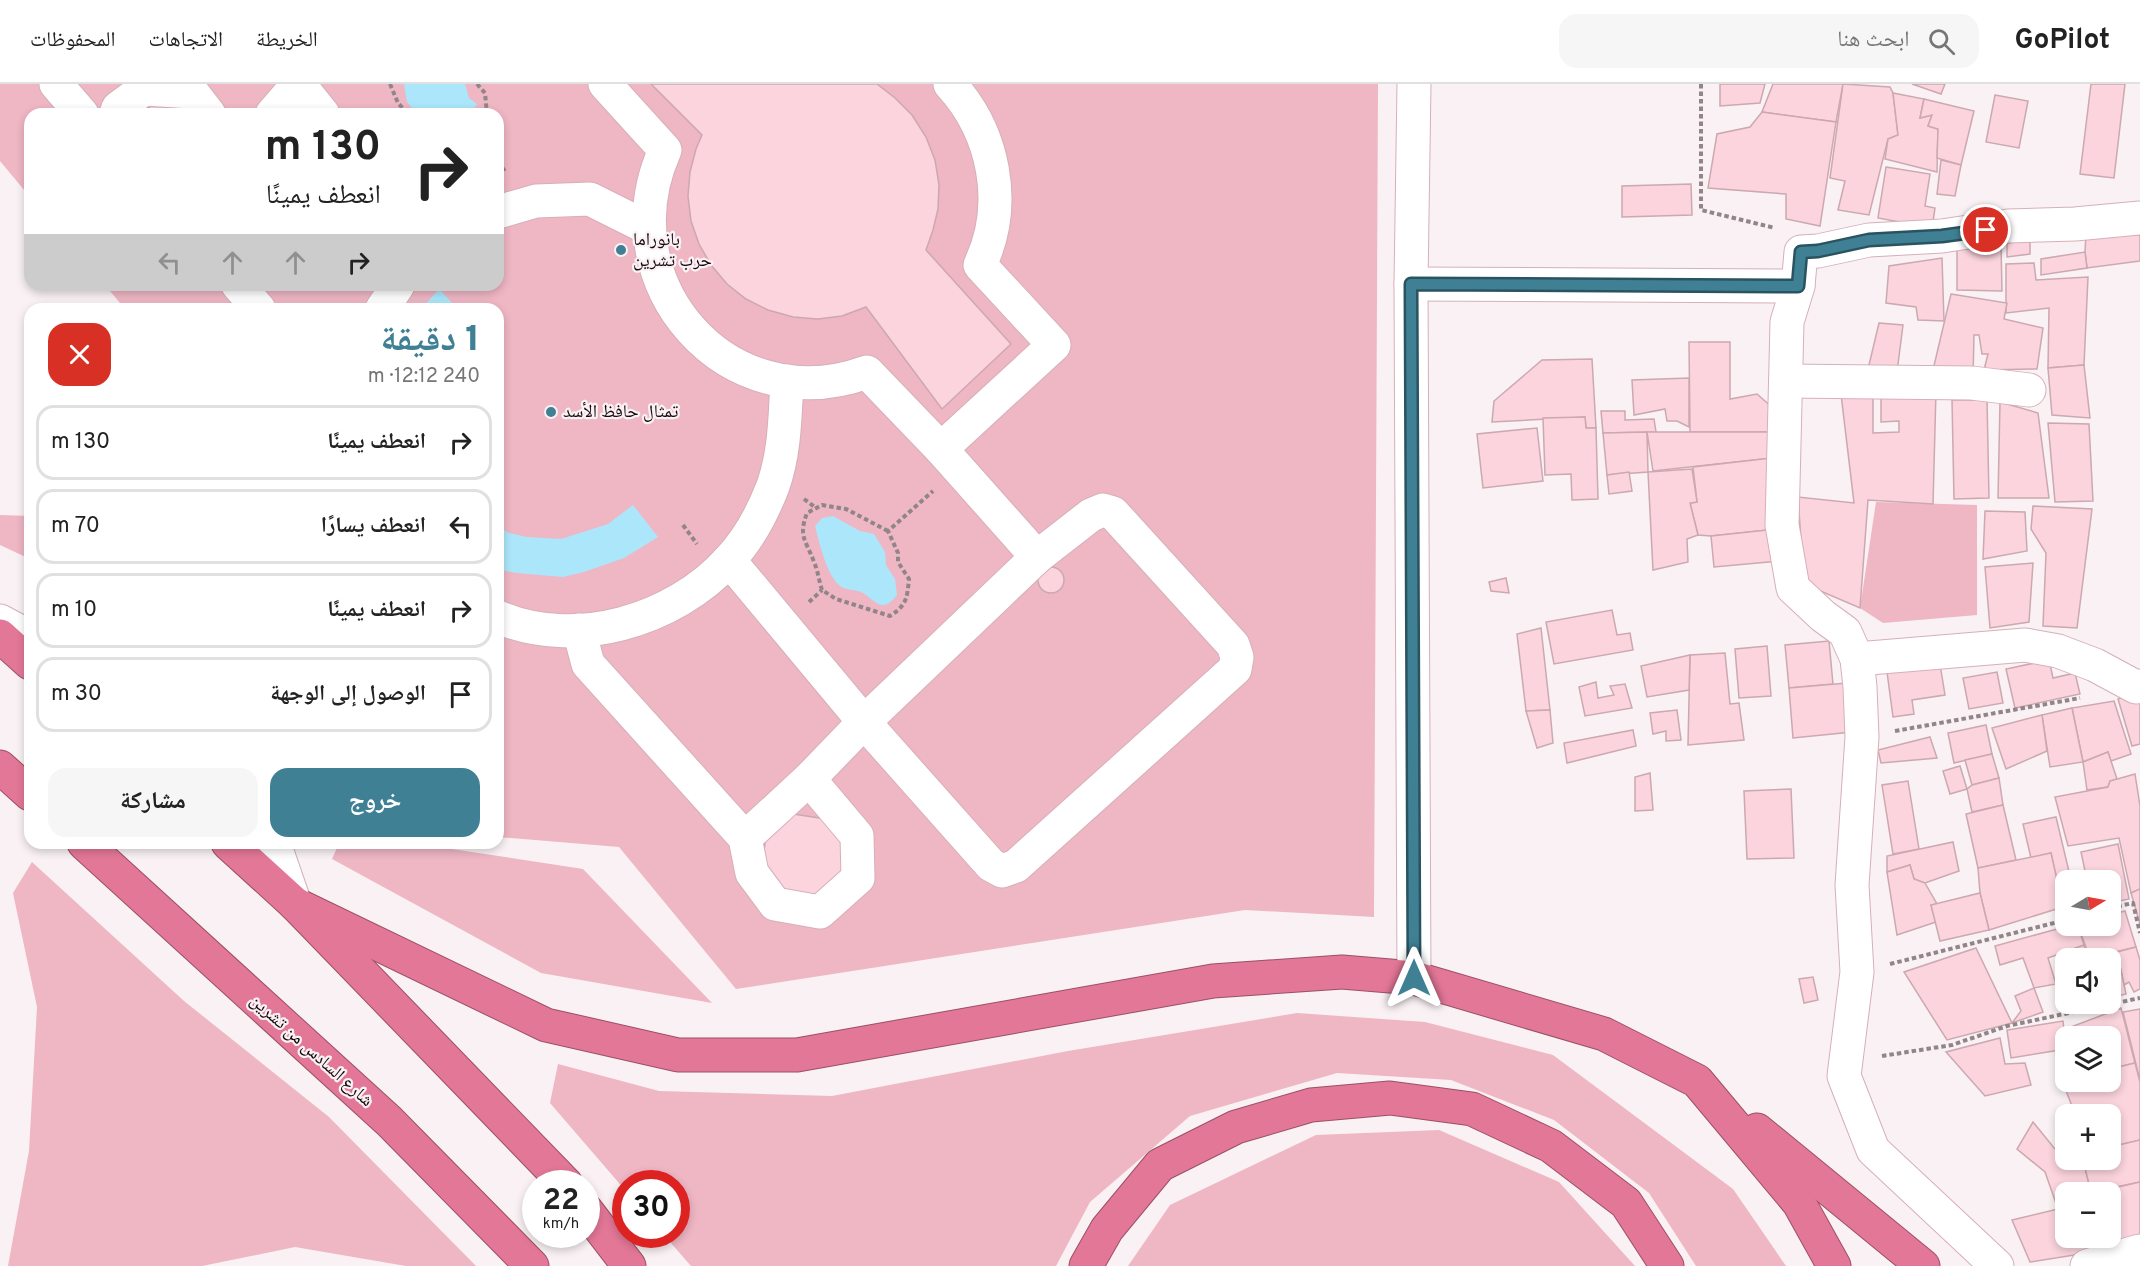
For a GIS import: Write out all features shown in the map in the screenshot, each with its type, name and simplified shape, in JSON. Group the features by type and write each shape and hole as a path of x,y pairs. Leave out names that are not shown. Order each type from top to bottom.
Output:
{"highway":[{"path":"0,636 24,658"},
{"path":"0,767 24,789"},
{"name":"شارع السادس من تشرين","path":"91,849 389,1121 532,1266"},
{"path":"235,849 295,904 552,1170"},
{"path":"295,904 546,1025 678,1055 796,1055 1213,981 1342,972 1414,978 1604,1034 1697,1081 1923,1266"},
{"path":"1697,1081 1798,1203 1834,1266"},
{"path":"1086,1266 1107,1229 1160,1165 1236,1127 1311,1105 1390,1098 1472,1109 1551,1146 1626,1203 1667,1266"},
{"path":"600,1228 629,1266"}],"street":[{"path":"56,84 77,108"},
{"path":"277,108 299,84 318,108"},
{"path":"605,84 665,150 658,165 650,196 648,228 653,260 664,290 680,317 701,341 728,360 756,374 787,381 819,383 850,378 867,372 1037,557"},
{"path":"949,459 1054,345 980,265 994,221 996,189 991,158 980,127 964,99 950,84"},
{"path":"1414,84 1411,284 1414,978"},
{"path":"118,108 144,89 192,92 205,108"},
{"path":"504,210 536,201 590,199 648,228"},
{"path":"1997,1266 1873,1150 1844,1077 1857,972 1852,885 1862,737 1857,659 1845,632 1823,616 1793,588 1782,525 1787,322 1798,286 1801,252 1818,251 1869,240 1942,236 2007,226 2082,224 2140,218"},
{"path":"1411,284 1798,286"},
{"path":"243,291 254,303"},
{"path":"504,618 542,628 579,630 621,624 661,610 697,588 729,560 755,525 773,485 783,441 787,381"},
{"path":"1786,381 1972,383 2029,390"},
{"path":"729,560 864,722 991,865 1002,871 1016,866 1235,669 1237,657 1233,645 1113,513 1103,510 1091,515 1037,557 864,722 809,779 745,837"},
{"path":"0,621 24,634"},
{"path":"579,630 588,664 745,837 752,873 775,904 820,912 858,878 857,836 809,779"},
{"path":"1857,659 2025,645 2058,651 2095,665 2138,687"},
{"path":"276,849 295,904"},
{"path":"2087,1266 2140,1251"}],"path":[{"path":"390,84 403,108"},
{"path":"477,84 484,93 486,108"},
{"path":"1701,84 1701,210 1807,237 1818,251"},
{"path":"888,531 949,459"},
{"path":"822,505 846,509 888,531 898,553 898,562 909,579 903,608 890,616 836,599 822,590 802,527 807,513 822,505"},
{"path":"1862,737 2138,687"},
{"path":"2121,906 2133,903 2140,933"},
{"path":"1857,972 2055,923"},
{"path":"1845,1062 1952,1045 2007,1026 2140,998"}],"shaded area":[{"path":"0,84 1378,84 1374,917 1245,910 736,989 619,847 504,837 504,303 120,303 110,291 504,291 504,108 24,108 24,190 0,161"},
{"path":"1876,502 1977,505 1977,615 1883,623 1860,608"},
{"path":"0,515 24,516 24,556 0,545"},
{"path":"336,849 452,849 583,869 712,1003 541,973 332,859"},
{"path":"32,862 184,1001 329,1117 476,1266 406,1266 295,1247 202,1266 8,1266 29,1151 37,1007 13,893"},
{"path":"1297,1013 1425,1022 1553,1055 1733,1189 1786,1266 1696,1266 1649,1193 1554,1120 1451,1080 1337,1073 1190,1116 1090,1202 1056,1266 691,1266 675,1248 690,1248 690,1170 612,1170 612,1175 550,1103 558,1064 659,1091 832,1096 1068,1051"},
{"path":"1439,1130 1559,1182 1635,1266 1128,1266 1170,1205 1316,1135"}],"water":[{"path":"404,84 465,84 469,98 478,105 476,108 412,108 407,102"},
{"path":"437,291 441,291 452,303 426,303"},
{"path":"633,505 658,537 624,558 563,577 504,570 504,530 527,537 561,539 608,524"},
{"path":"833,516 860,531 874,534 885,552 886,565 895,579 897,595 892,601 880,605 863,593 843,588 835,581 824,558 815,526 822,518"}],"building":[{"path":"651,84 877,84 912,115 926,137 935,160 939,185 938,209 926,250 1011,344 942,409 866,307 842,316 818,319 793,317 768,310 746,299 727,284 711,265 699,244 691,221 688,196 690,172 702,135"},
{"path":"1720,84 1765,84 1760,103 1720,106"},
{"path":"1773,84 1843,84 1836,122 1762,112"},
{"path":"1843,84 1890,87 1893,93 1898,135 1888,139 1869,215 1838,210 1845,181 1830,178"},
{"path":"1912,84 1945,84 1941,94"},
{"path":"2091,84 2125,84 2114,178 2080,174"},
{"path":"1893,93 1924,99 1920,118 1932,115 1928,126 1938,129 1937,172 1885,159 1888,139 1898,135"},
{"path":"1995,95 2028,101 2019,148 1986,142"},
{"path":"1924,99 1974,111 1961,165 1937,158 1938,129 1928,126 1932,115 1920,118"},
{"path":"153,104 180,108 148,108"},
{"path":"1762,112 1836,122 1820,226 1786,219 1786,194 1708,188 1717,134 1750,127"},
{"path":"1941,160 1961,165 1955,196 1937,194"},
{"path":"1886,167 1930,174 1925,206 1935,208 1932,228 1878,218"},
{"path":"1691,184 1692,215 1622,217 1622,186"},
{"path":"2086,234 2140,235 2140,261 2087,268"},
{"path":"2030,240 2030,254 2007,257 2007,243"},
{"path":"2001,244 2002,291 1957,290 1957,247"},
{"path":"2085,252 2087,268 2041,275 2041,259"},
{"path":"1942,258 1944,321 1918,320 1916,307 1886,303 1889,266"},
{"path":"2034,263 2036,280 2088,277 2084,365 2048,368 2049,308 2006,313 2006,264"},
{"path":"1951,294 2007,303 2004,319 2043,328 2037,369 1984,370 1988,354 1982,354 1979,335 1974,335 1973,376 1932,374"},
{"path":"1879,323 1903,325 1897,372 1868,369"},
{"path":"1689,342 1730,342 1730,399 1757,394 1773,408 1772,432 1690,432"},
{"path":"1592,359 1596,428 1586,428 1585,417 1492,422 1494,401 1542,360"},
{"path":"2084,365 2090,418 2052,415 2048,368"},
{"path":"1689,378 1689,427 1677,421 1667,421 1665,409 1634,415 1632,380"},
{"path":"1936,391 1933,504 1868,500 1860,608 1804,584 1798,497 1854,503 1841,394 1873,395 1873,433 1899,432 1899,421 1881,422 1881,394"},
{"path":"1952,400 1987,400 1989,498 1954,499"},
{"path":"2000,402 2038,413 2049,498 1998,498"},
{"path":"1601,411 1625,411 1625,420 1654,419 1656,432 1603,433"},
{"path":"1585,417 1586,428 1596,428 1598,499 1572,500 1571,474 1545,475 1543,418"},
{"path":"2048,423 2089,424 2093,501 2055,502"},
{"path":"1537,428 1543,481 1483,488 1477,434"},
{"path":"1647,432 1648,472 1607,475 1603,433"},
{"path":"1647,432 1772,432 1772,458 1653,471"},
{"path":"1772,458 1777,529 1711,536 1698,535 1690,503 1697,502 1693,467"},
{"path":"1692,469 1697,502 1690,503 1698,535 1687,539 1688,562 1653,570 1648,472"},
{"path":"1629,472 1632,491 1609,494 1607,475"},
{"path":"2033,506 2092,509 2077,628 2043,626 2046,553 2031,529"},
{"path":"1985,511 2025,512 2027,551 1983,559"},
{"path":"1777,529 1780,561 1714,567 1711,536"},
{"path":"2033,563 2029,622 1990,628 1985,567"},
{"path":"1051,567 1060,571 1064,580 1060,589 1051,593 1042,589 1038,580 1042,571"},
{"path":"1506,578 1509,593 1491,591 1489,582"},
{"path":"1612,610 1617,635 1630,633 1633,650 1554,664 1546,622"},
{"path":"1541,628 1550,710 1526,711 1517,634"},
{"path":"1829,641 1833,684 1789,688 1785,645"},
{"path":"1767,646 1771,696 1739,698 1735,649"},
{"path":"1725,653 1730,704 1739,703 1744,740 1688,745 1690,655"},
{"path":"1690,655 1689,690 1647,697 1641,666"},
{"path":"2049,660 2053,678 2075,673 2080,694 2015,708 2006,669"},
{"path":"1940,664 1945,695 1912,700 1914,714 1893,717 1887,672"},
{"path":"1997,672 2003,703 1969,709 1963,678"},
{"path":"1596,682 1598,698 1614,695 1610,686 1625,684 1632,708 1585,716 1579,687"},
{"path":"1847,683 1852,732 1793,738 1789,688"},
{"path":"2140,692 2140,744 2132,746 2118,699"},
{"path":"2114,701 2131,754 2111,761 2108,752 2083,762 2072,708"},
{"path":"2072,708 2083,762 2050,767 2042,715"},
{"path":"1550,710 1553,743 1537,748 1526,711"},
{"path":"1677,710 1681,740 1666,741 1666,731 1653,734 1650,713"},
{"path":"2042,715 2047,751 2006,769 1992,728"},
{"path":"1986,725 1992,754 1954,763 1948,733"},
{"path":"1633,730 1636,746 1567,763 1564,743"},
{"path":"1930,737 1937,758 1881,763 1878,750"},
{"path":"2108,752 2117,779 2110,781 2108,787 2087,790 2083,762"},
{"path":"1992,754 1999,778 1972,785 1965,760"},
{"path":"1960,766 1967,789 1950,794 1943,771"},
{"path":"1650,773 1653,810 1635,811 1635,777"},
{"path":"2135,774 2140,806 2140,889 2131,893 2119,838 2068,846 2055,797 2108,787 2110,781"},
{"path":"1999,778 2003,805 1972,812 1967,789 1972,785"},
{"path":"1908,781 1919,849 1893,854 1882,785"},
{"path":"1791,789 1794,858 1747,859 1744,791"},
{"path":"2003,805 2016,860 1978,868 1966,814"},
{"path":"793,814 826,819 846,845 842,878 816,899 783,895 762,868 766,835"},
{"path":"2056,817 2069,870 2055,871 2051,853 2031,858 2023,824"},
{"path":"1953,842 1959,871 1925,883 1914,879 1910,865 1887,872 1887,856"},
{"path":"2118,844 2129,899 2121,901 2121,870 2085,870 2081,852"},
{"path":"2051,853 2055,871 2055,909 1989,930 1980,893 1978,868"},
{"path":"1910,865 1914,879 1925,883 1937,904 1931,905 1936,922 1897,935 1887,872"},
{"path":"2140,889 2140,924 2131,893"},
{"path":"1980,893 1989,930 1940,941 1931,905"},
{"path":"2125,911 2136,947 2121,951 2121,948 2086,948 2082,936 2121,936 2121,912"},
{"path":"2055,930 2055,936 2081,936 2084,945 2076,948 2055,948 2055,955 2048,958 2055,984 2034,988 2023,958 2000,965 1995,946"},
{"path":"2136,947 2140,960 2140,989 2134,992 2129,982 2124,985 2121,951"},
{"path":"1976,948 2012,1023 1947,1040 1904,972"},
{"path":"2121,971 2126,994 2121,995"},
{"path":"1813,977 1818,1000 1804,1003 1799,979"},
{"path":"2034,988 2043,1012 2012,1023 2021,1011 2015,996"},
{"path":"2121,1008 2135,1063 2121,1066 2121,1026 2074,1026 2105,1014 2121,1014"},
{"path":"2140,1009 2140,1080 2123,1012"},
{"path":"2063,1021 2064,1026 2055,1026 2055,1051 2011,1058 2007,1030"},
{"path":"2000,1038 2005,1064 2025,1063 2031,1085 1985,1096 1946,1052"},
{"path":"2135,1063 2140,1082 2140,1140 2121,1144 2121,1104 2071,1104 2067,1092 2121,1092 2121,1066"},
{"path":"2033,1122 2055,1149 2055,1170 2086,1170 2088,1182 2055,1182 2055,1200 2045,1172 2017,1149"},
{"path":"2140,1140 2140,1182 2121,1186 2121,1182 2088,1182 2086,1170 2121,1170 2121,1144"},
{"path":"2140,1182 2140,1241 2121,1246 2121,1186"},
{"path":"2055,1210 2055,1248 2106,1248 2106,1250 2030,1262 2012,1220"}],"place":[{"name":"بانوراما حرب تشرين","path":"621,250"},
{"name":"تمثال حافظ الأسد","path":"551,412"}],"route":[{"path":"1414,978 1411,284 1798,286 1801,252 1818,251 1869,240 1942,236 1986,230"}]}
